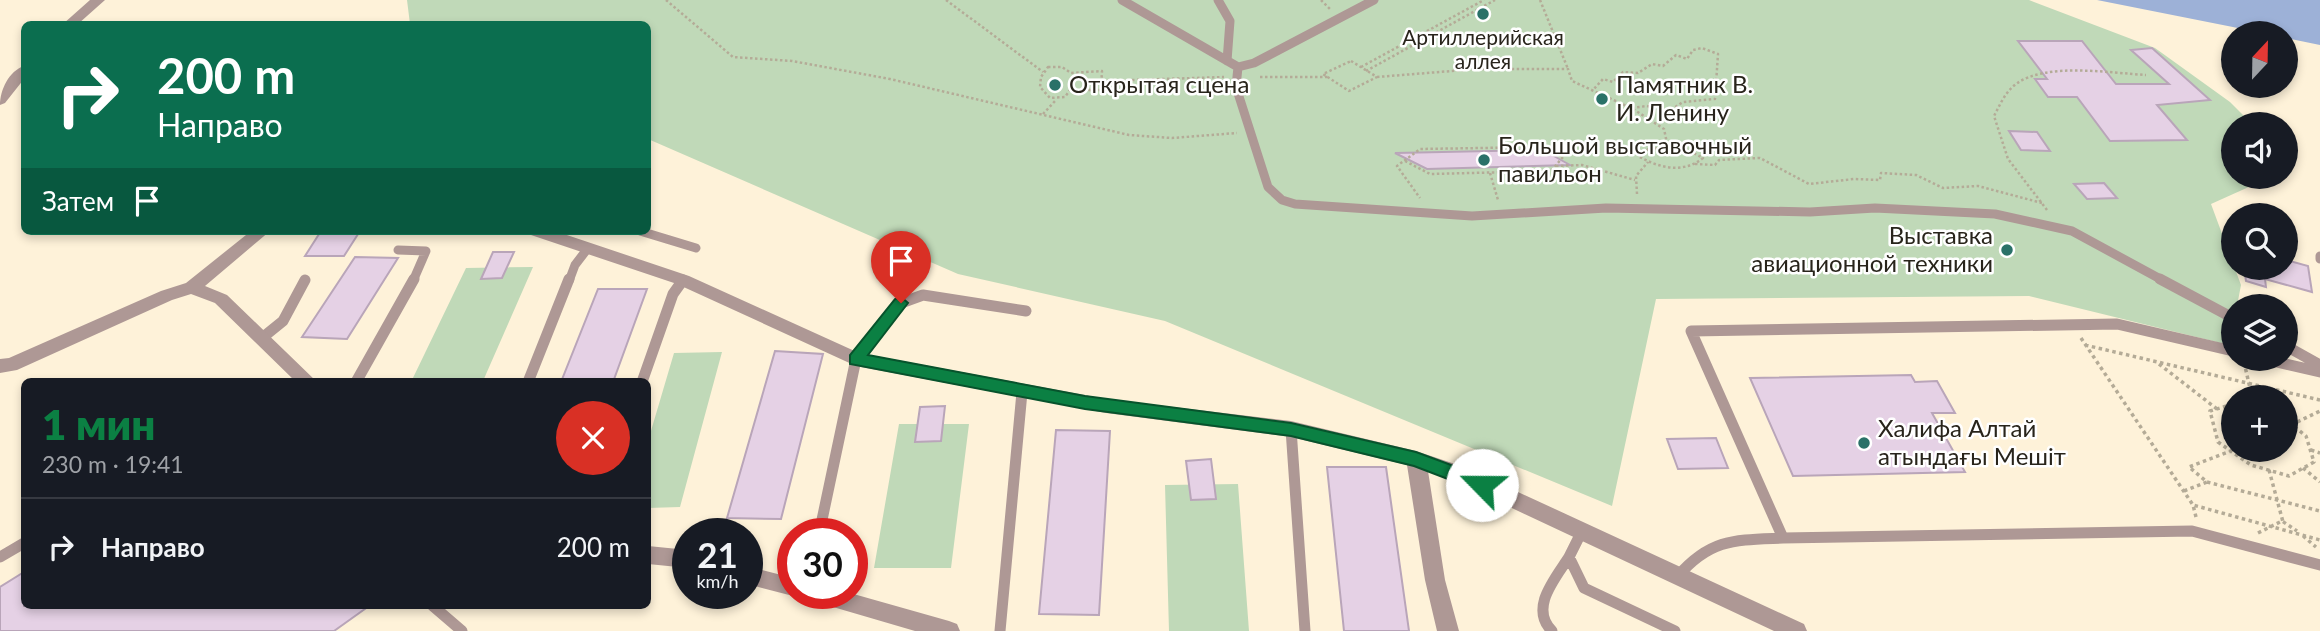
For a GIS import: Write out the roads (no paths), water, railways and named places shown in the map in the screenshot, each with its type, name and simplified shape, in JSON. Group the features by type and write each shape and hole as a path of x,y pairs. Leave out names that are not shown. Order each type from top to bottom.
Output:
{"street":[{"path":"74,21 98,0"},
{"path":"0,100 21,75"},
{"path":"0,366 11,365 167,295 192,288 257,235"},
{"path":"549,235 683,280 856,359 1022,392 1291,429 1416,459 1457,473 1796,631"},
{"path":"192,288 221,299 304,378"},
{"path":"1416,459 1434,580 1448,631"},
{"path":"651,555 672,557"},
{"path":"861,609 904,624 949,631"}],"lane":[{"path":"1122,0 1227,61 1237,72 1236,87 1268,187 1282,200 1332,208 1502,215 1644,209 1810,212 1875,208 1995,214 2072,231 2221,312"},
{"path":"1218,0 1229,11 1233,29 1227,61"},
{"path":"1237,72 1374,0"},
{"path":"651,234 696,248"},
{"path":"530,378 575,265 588,248"},
{"path":"358,378 424,261 426,251 398,250"},
{"path":"262,338 283,321 305,280"},
{"path":"643,378 673,294 683,280"},
{"path":"822,518 856,359 901,303 923,295 1026,311"},
{"path":"1783,538 1691,331 2117,324 2221,348"},
{"path":"2298,353 2320,365"},
{"path":"2298,367 2320,372"},
{"path":"1000,631 1022,392"},
{"path":"1291,429 1305,631"},
{"path":"1552,631 1541,619 1539,609 1582,531"},
{"path":"1678,576 1689,562 1718,542 1783,538 2198,533 2320,565"},
{"path":"0,557 21,545"},
{"path":"1569,557 1576,578 1584,588 1675,631"},
{"path":"436,609 462,631"}],"water":[{"path":"2097,0 2320,0 2320,45 2298,40 2298,21 2221,21 2221,25"}],"place":[{"name":"Артиллерийская аллея","path":"1483,14"},
{"name":"Открытая сцена","path":"1055,85"},
{"name":"Памятник В. И. Ленину","path":"1602,99"},
{"name":"Большой выставочный павильон","path":"1484,160"},
{"name":"Выставка авиационной техники","path":"2007,250"},
{"name":"Халифа Алтай атындағы Мешіт","path":"1864,443"}]}
